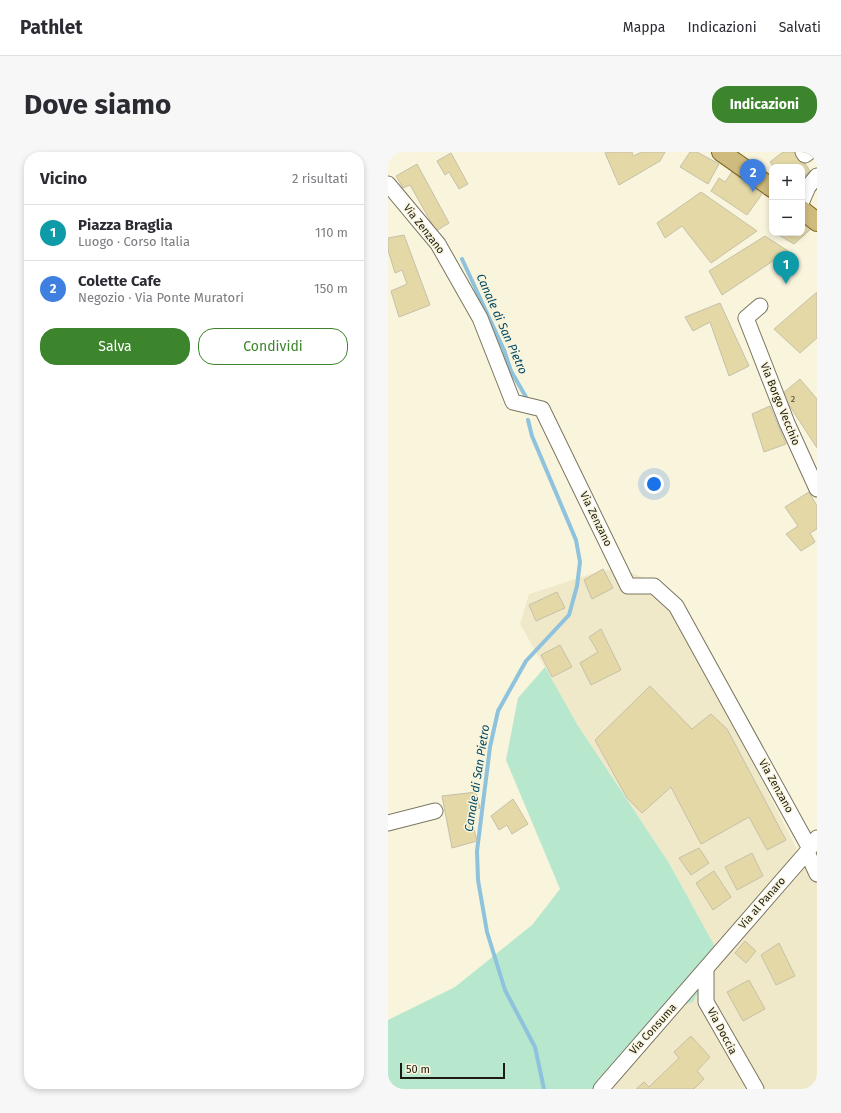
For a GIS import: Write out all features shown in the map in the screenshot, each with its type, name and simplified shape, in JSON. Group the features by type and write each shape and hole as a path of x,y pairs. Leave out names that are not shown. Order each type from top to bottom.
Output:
{"main road":[{"path":"721,152 769,186"},
{"path":"805,203 817,209"},
{"path":"805,212 817,222"}],"street":[{"path":"802,200 808,187 817,176"},
{"name":"Via Zenzano","path":"388,184 438,244 480,318 513,402 542,409 628,586 654,586 676,606 811,846"},
{"name":"Via Borgo Vecchio","path":"760,306 746,318 786,423 817,489"},
{"path":"388,823 435,811"},
{"path":"811,846 817,874"},
{"name":"Via al Panaro","path":"706,969 811,846"},
{"name":"Via Consuma","path":"601,1089 706,969"},
{"name":"Via Doccia","path":"706,969 706,1002 756,1089"}],"shaded area":[{"path":"622,569 656,583 688,636 803,861 817,842 817,1089 601,1089 718,952 669,863 577,724 520,624 529,594 600,571"}],"green space":[{"path":"545,667 577,724 669,863 718,952 693,1002 673,1008 601,1089 388,1089 388,1020 455,987 532,925 560,889 506,760 518,698"}],"building":[{"path":"632,152 633,156 642,152 665,152 660,161 619,185 605,153"},
{"path":"690,152 697,152 719,164 708,184 680,167"},
{"path":"783,152 798,152 810,171 805,176 805,164 772,164 770,162"},
{"path":"451,153 468,184 459,189 449,172 445,175 437,161"},
{"path":"417,164 449,223 436,231 410,185 403,188 396,176"},
{"path":"732,172 762,194 747,215 711,191 719,178 725,182"},
{"path":"701,192 757,231 711,263 682,226 665,238 657,223"},
{"path":"805,220 813,227 805,234"},
{"path":"404,235 430,305 399,317 391,291 407,284 402,270 395,273 388,250 388,238"},
{"path":"765,236 788,251 722,295 709,271"},
{"path":"780,236 803,236 794,244"},
{"path":"817,292 817,338 800,353 774,329"},
{"path":"720,303 749,366 729,376 710,322 693,331 685,317"},
{"path":"800,379 817,399 817,448 782,394"},
{"path":"770,406 786,444 764,452 752,414"},
{"path":"809,492 817,506 817,529 810,533 815,542 801,551 786,534 798,526 785,507"},
{"path":"603,569 613,588 592,599 584,580"},
{"path":"557,592 565,608 536,621 529,605"},
{"path":"601,629 621,670 591,685 580,663 598,652 589,637"},
{"path":"560,645 572,667 552,677 541,655"},
{"path":"650,686 692,729 711,714 727,729 786,840 767,850 749,817 701,844 671,787 642,813 627,798 595,740"},
{"path":"476,792 480,808 470,812 477,841 452,848 442,796"},
{"path":"513,799 528,824 512,834 507,825 499,830 491,816"},
{"path":"699,848 709,863 691,875 679,858"},
{"path":"752,853 763,876 737,890 725,867"},
{"path":"714,871 731,897 713,910 696,883"},
{"path":"745,941 756,951 746,963 735,953"},
{"path":"779,943 795,976 776,985 761,955"},
{"path":"749,980 765,1009 743,1021 727,992"},
{"path":"691,1036 710,1057 697,1071 704,1079 694,1089 636,1089 644,1082 649,1087 679,1058 674,1052"}],"waterway":[{"name":"Canale di San Pietro","path":"462,259 504,350 511,371 526,397"},
{"name":"Canale di San Pietro","path":"528,420 532,436 576,540 580,562 577,586 569,615 526,661 498,711 490,747 477,851 478,880 487,932 505,990 535,1047 544,1089"}],"place":[{"name":"Colette Cafe","path":"753,192"},
{"name":"Piazza Braglia","path":"786,284"}]}
